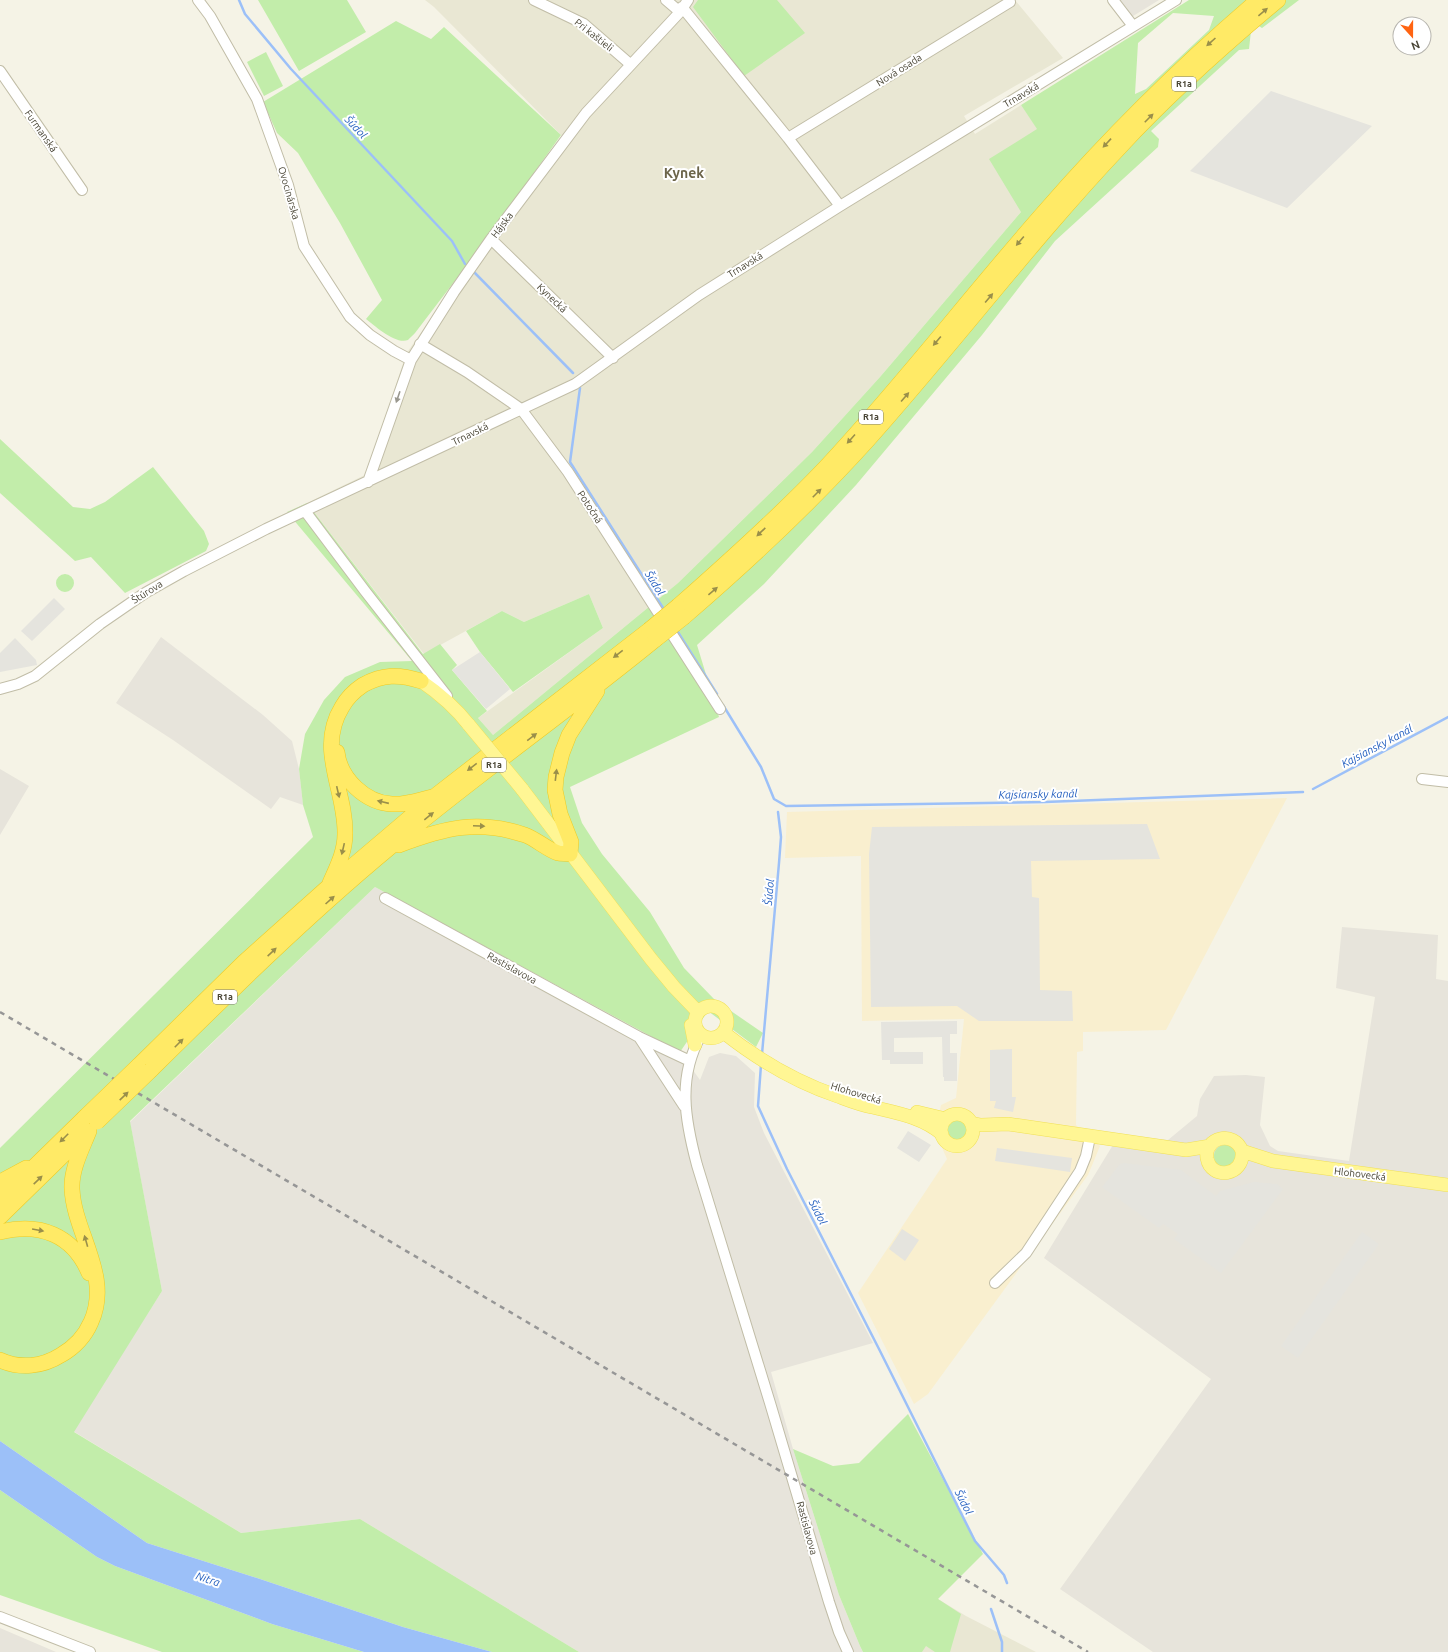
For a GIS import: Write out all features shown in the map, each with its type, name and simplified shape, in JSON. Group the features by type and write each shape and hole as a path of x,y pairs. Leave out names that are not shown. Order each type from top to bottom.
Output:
{"highway":[{"name":"R1a","path":"681,611 822,471 926,353 1045,211 1086,165 1140,109 1258,0"},
{"name":"R1a","path":"0,1217 145,1068 244,962 329,886 435,796 743,566 867,442 1073,197 1121,145 1214,56 1278,0"},
{"name":"R1a","path":"145,1068 387,849 602,683 652,634"},
{"path":"423,674 382,682 372,686 356,697 344,715 339,727 337,738 338,755 342,768 348,778 355,787 371,798 392,804 405,803 435,796"},
{"path":"329,886 342,854 345,834 331,754 332,731 339,712 351,695 360,687 380,677 423,674"},
{"path":"387,849 436,832 454,828 476,826 494,827 510,831 541,843 557,853 570,854 571,842 560,814 555,790 558,765 569,736 602,683"},
{"name":"R1a","path":"0,1200 42,1159 90,1123"},
{"path":"0,1360 22,1366 39,1364 55,1359 68,1351 79,1341 94,1316 98,1288 76,1210 72,1189 74,1170 90,1123"},
{"path":"0,1182 42,1159"},
{"path":"0,1232 12,1229 38,1229 63,1239 84,1261 89,1275 92,1301 84,1325 75,1338 65,1347 53,1354 37,1359 23,1359 0,1354"}],"main road":[{"path":"423,674 457,709 522,789 651,960 685,1000 698,1012"},
{"path":"685,1000 698,1040"},
{"path":"708,1006 720,1009 724,1014 726,1021 723,1032 714,1038 698,1040 695,1024 698,1012 708,1006"},
{"path":"723,1032 755,1055 768,1062"},
{"name":"Hlohovecká","path":"768,1062 799,1081 830,1094 870,1107 915,1118 933,1126 942,1134"},
{"name":"Hlohovecká","path":"768,1062 848,1092 946,1119"},
{"path":"950,1116 965,1116 972,1129 967,1142 959,1146 947,1142 942,1134 942,1126 946,1119 950,1116"},
{"name":"Hlohovecká","path":"972,1129 981,1125 1008,1124 1186,1150 1208,1160 1213,1168 1221,1173 1230,1172 1238,1167 1273,1161"},
{"name":"Hlohovecká","path":"1186,1150 1210,1146 1216,1140 1229,1138 1236,1142 1242,1151 1273,1161 1448,1185"},
{"path":"1208,1160 1207,1154 1210,1146"},
{"path":"1238,1167 1242,1158 1242,1151"}],"street":[{"name":"Ovocinárska","path":"198,0 210,16 258,99 288,185 304,246 350,318 375,338 411,360"},
{"name":"Pri kaštieli","path":"534,0 584,24 630,64"},
{"path":"666,0 683,6 840,206"},
{"path":"1113,0 1133,26"},
{"name":"Trnavská","path":"305,511 575,384 699,295 840,206 1176,0"},
{"name":"Nová osada","path":"788,138 1010,2"},
{"name":"Hájska","path":"368,482 411,360 420,344 491,239 586,113 683,6"},
{"name":"Furmanská","path":"0,71 82,190"},
{"name":"Kynecká","path":"491,239 613,358"},
{"name":"Potočná","path":"420,344 467,372 521,409 568,472 720,709"},
{"path":"305,511 423,674"},
{"name":"Štúrova","path":"0,689 18,684 35,676 100,624 163,582 305,511"},
{"path":"1422,779 1448,782"},
{"name":"Rastislavova","path":"385,898 639,1037 690,1061"},
{"name":"Rastislavova","path":"639,1037 685,1106 697,1165 829,1602 839,1632 848,1652"},
{"path":"685,1106 685,1092 690,1061 698,1040"},
{"path":"995,1284 1026,1253 1080,1171 1086,1156 1090,1137"},
{"path":"0,1617 90,1652"}],"shaded area":[{"path":"425,0 1015,0 1063,58 964,116 975,134 1021,105 1062,164 880,377 812,452 678,583 493,735 478,718 603,628 589,594 524,622 502,611 424,654 307,503 367,474 406,354 562,136 434,7"},
{"path":"1108,0 1159,0 1125,21"},
{"path":"1271,91 1372,126 1287,208 1190,171"},
{"path":"54,598 65,609 32,641 21,631"},
{"path":"161,637 263,715 292,741 299,769 303,805 280,797 271,809 173,740 116,703"},
{"path":"15,638 36,660 37,665 0,672 0,653"},
{"path":"480,652 510,689 486,709 452,670"},
{"path":"0,769 29,786 0,835"},
{"path":"1287,798 1166,1030 1083,1032 1083,1051 1077,1052 1076,1125 1100,1146 1088,1175 928,1394 914,1404 858,1293 947,1159 935,1132 941,1105 956,1098 964,1019 862,1021 861,856 785,858 787,812"},
{"path":"1147,824 1160,859 1031,861 1032,897 1039,898 1040,990 1072,991 1073,1021 979,1021 957,1006 871,1007 869,854 872,827"},
{"path":"375,887 680,1052 700,1080 709,1057 720,1053 736,1056 755,1073 754,1107 764,1133 873,1343 771,1372 793,1449 839,1595 863,1652 579,1652 360,1519 241,1533 73,1431 162,1291 130,1122"},
{"path":"1342,927 1438,935 1436,979 1448,981 1448,1652 1153,1652 1060,1589 1211,1379 1044,1258 1119,1135 1168,1140 1197,1116 1200,1099 1214,1076 1246,1075 1265,1077 1260,1125 1270,1146 1278,1151 1349,1161 1375,997 1336,988"},
{"path":"957,1021 957,1034 950,1034 950,1053 957,1053 957,1081 944,1081 942,1037 894,1038 894,1052 923,1052 923,1064 890,1064 890,1060 882,1060 881,1022"},
{"path":"1012,1049 1012,1097 1016,1097 1013,1112 994,1108 996,1101 990,1101 990,1050"},
{"path":"908,1131 931,1145 919,1162 897,1148"},
{"path":"997,1148 1072,1158 1070,1172 995,1161"},
{"path":"1124,1163 1181,1170 1216,1196 1220,1191 1254,1182 1277,1184 1283,1189 1221,1273 1174,1239 1178,1234 1163,1224 1159,1228 1102,1187 1120,1164"},
{"path":"902,1229 919,1240 905,1261 889,1249"},
{"path":"1362,1232 1379,1244 1298,1358 1281,1346"},
{"path":"938,1599 966,1616 1036,1652 891,1652"},
{"path":"0,1628 56,1652 0,1652"}],"green space":[{"path":"258,0 347,0 366,32 299,71"},
{"path":"698,0 777,0 805,33 744,76 693,7"},
{"path":"1189,0 1299,0 1262,28 1252,22 1249,49 1239,50 1151,131 1159,139 1158,147 1055,241 982,335 856,485 764,584 697,645 719,717 570,787 582,823 602,854 650,912 684,968 715,1000 763,1033 756,1047 708,1011 680,1052 375,887 130,1121 162,1291 74,1432 241,1533 360,1519 579,1652 492,1652 403,1627 147,1543 0,1441 0,1148 313,837 303,805 299,769 305,734 324,700 345,677 380,662 412,661 287,512 307,503 423,654 440,644 457,665 452,670 487,711 478,718 493,735 678,583 812,452 880,377 1021,212 989,159 1037,129 1021,105","holes":["1173,13 1214,16 1209,30 1146,89 1135,94 1138,43"]},
{"path":"396,21 431,39 444,27 561,135 486,240 415,333 408,340 403,341 386,334 366,319 382,300 340,223 298,153 277,133 263,102"},
{"path":"266,52 283,86 264,96 247,62"},
{"path":"0,439 73,507 90,509 105,502 153,467 204,531 209,544 206,551 125,593 91,557 75,561 0,493"},
{"path":"61,574 69,574 74,579 72,590 69,592 61,592 56,587 56,579"},
{"path":"589,594 603,628 513,692 480,652 466,631 502,611 524,622"},
{"path":"957,1120 964,1123 967,1130 964,1137 957,1140 950,1137 947,1130 950,1123"},
{"path":"1225,1145 1233,1148 1236,1156 1233,1164 1225,1167 1217,1164 1214,1156 1217,1148"},
{"path":"908,1414 983,1554 938,1599 961,1614 950,1652 935,1652 926,1646 922,1652 863,1652 839,1595 793,1449 833,1466 859,1463"},
{"path":"0,1490 97,1557 115,1566 272,1624 364,1652 162,1652 0,1595"}],"water":[{"name":"Nitra","path":"0,1441 147,1543 403,1627 492,1652 364,1652 272,1624 115,1566 97,1557 0,1490"}],"waterway":[{"name":"Šúdol","path":"239,0 245,14 291,69 452,241 465,264"},
{"name":"Šúdol","path":"473,271 573,373"},
{"name":"Šúdol","path":"580,388 570,462 665,611"},
{"name":"Šúdol","path":"676,629 717,694"},
{"name":"Kajsiansky kanál","path":"723,705 761,767 774,799 786,806 1045,802 1303,792"},
{"name":"Kajsiansky kanál","path":"1313,789 1448,717"},
{"name":"Šúdol","path":"762,1054 781,837 778,812"},
{"name":"Šúdol","path":"761,1065 758,1106 787,1169 975,1541 1004,1575 1007,1583"},
{"name":"Šúdol","path":"991,1609 1002,1642 1002,1652"}],"railway":[{"path":"0,1012 1088,1652"}],"district":[{"name":"Kynek","path":"684,173"}]}
